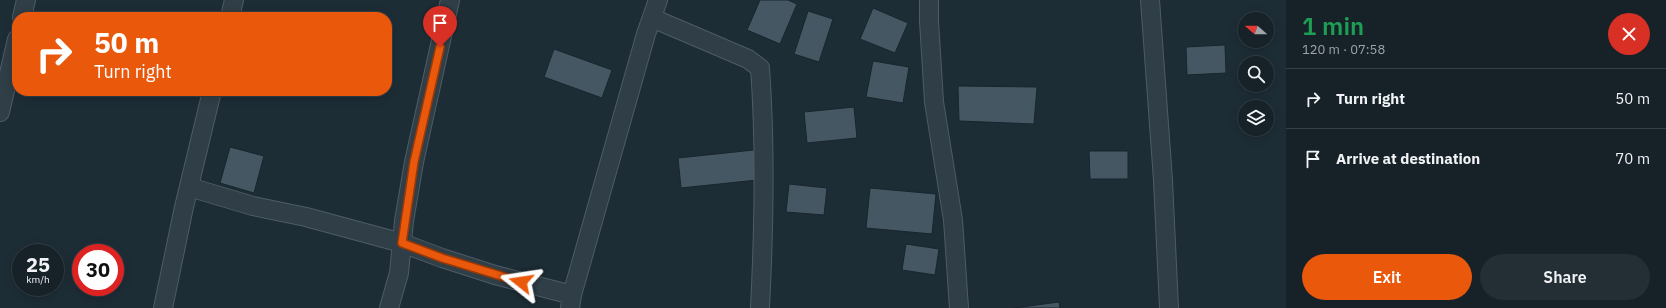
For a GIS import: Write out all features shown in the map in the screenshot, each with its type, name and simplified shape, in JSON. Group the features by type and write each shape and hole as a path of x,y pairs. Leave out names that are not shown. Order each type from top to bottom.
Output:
{"street":[{"path":"23,12 26,0"},
{"path":"231,12 234,0"},
{"path":"389,308 399,273 414,162 450,0"},
{"path":"189,188 253,206 306,217 402,243 571,302 646,34 658,0"},
{"path":"929,0 934,102 953,220 959,308"},
{"path":"1150,0 1163,180 1169,308"},
{"path":"652,18 748,59 760,68 763,110 764,228 760,308"},
{"path":"0,112 12,60"},
{"path":"163,308 211,96"}],"building":[{"path":"760,0 788,0 797,4 780,44 747,30"},
{"path":"873,8 908,23 895,53 860,39"},
{"path":"808,11 833,19 819,62 794,54"},
{"path":"1225,45 1226,73 1187,75 1186,47"},
{"path":"554,49 612,70 602,98 544,77"},
{"path":"873,61 909,67 903,103 866,97"},
{"path":"958,86 1037,87 1034,124 959,121"},
{"path":"854,107 857,138 807,143 804,112"},
{"path":"230,147 264,156 254,193 220,183"},
{"path":"754,150 757,180 681,188 678,158"},
{"path":"1089,151 1128,151 1128,179 1090,179"},
{"path":"789,184 827,188 824,215 786,212"},
{"path":"870,188 936,194 932,234 866,228"},
{"path":"906,244 939,249 935,275 902,270"},
{"path":"1059,302 1060,308 1014,308"}],"route":[{"path":"440,47 414,162 404,221 402,243 442,258 521,282"}]}
